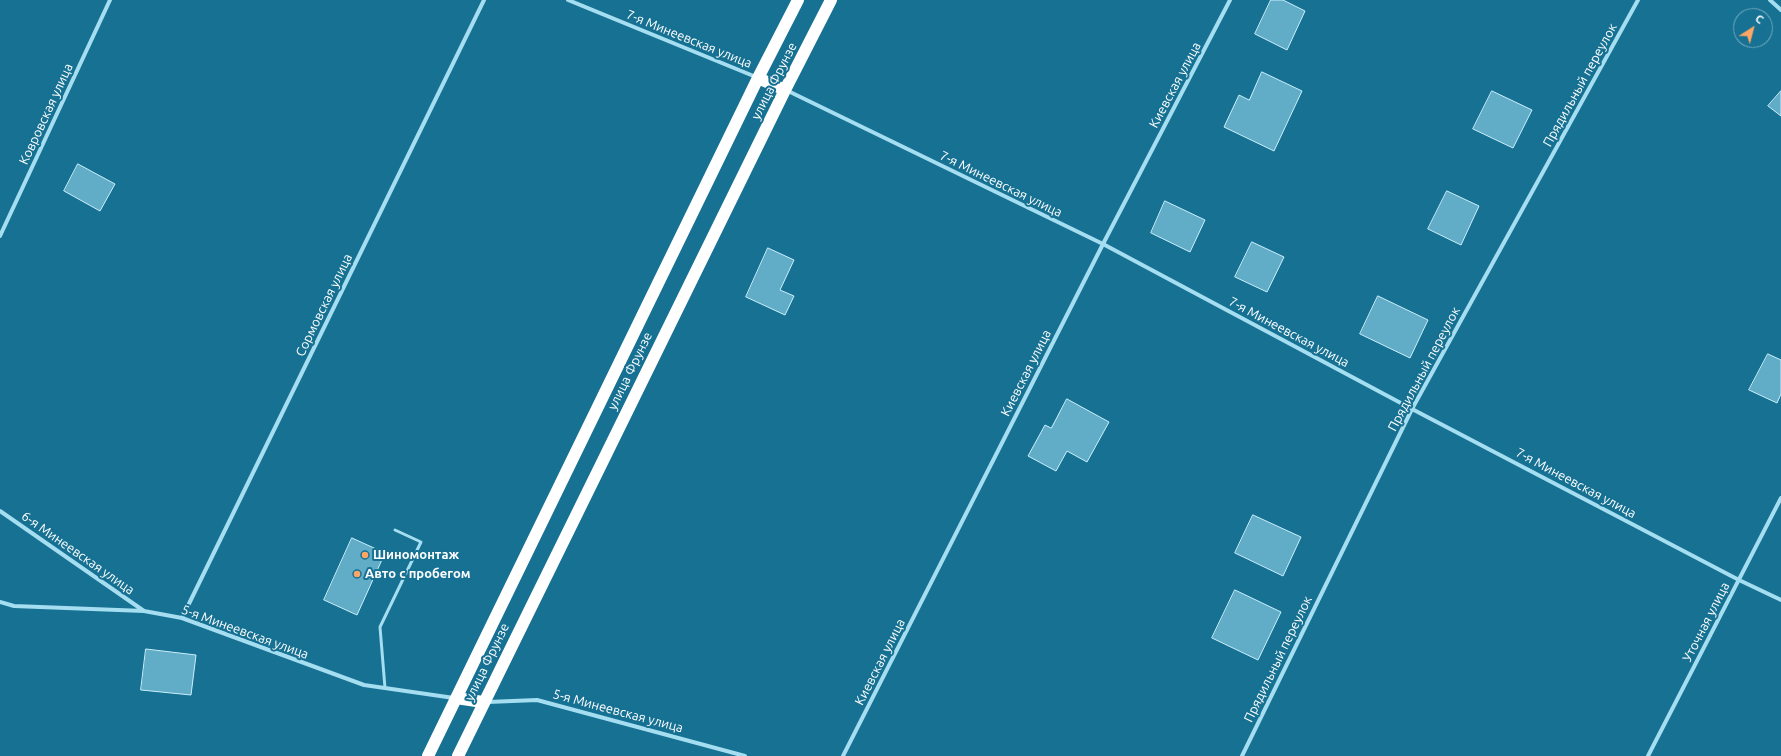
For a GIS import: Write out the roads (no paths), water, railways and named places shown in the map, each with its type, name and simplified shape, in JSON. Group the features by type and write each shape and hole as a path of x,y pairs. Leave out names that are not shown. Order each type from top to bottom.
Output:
{"highway":[{"name":"улица Фрунзе","path":"428,756 758,78 798,0"},
{"name":"улица Фрунзе","path":"458,756 483,702 785,90 831,0"},
{"path":"758,78 785,90"},
{"path":"456,698 483,702"}],"street":[{"name":"Ковровская улица","path":"0,236 110,0"},
{"name":"Сормовская улица","path":"182,618 484,0"},
{"name":"7-я Минеевская улица","path":"568,0 758,78"},
{"name":"Киевская улица","path":"843,756 1103,244 1230,0"},
{"name":"Прядильный переулок","path":"1242,756 1412,409 1638,0"},
{"path":"1770,0 1781,10"},
{"name":"7-я Минеевская улица","path":"785,90 1103,244 1412,409 1739,580 1781,600"},
{"name":"Уточная улица","path":"1648,756 1781,498"},
{"name":"6-я Минеевская улица","path":"0,511 144,611"},
{"name":"5-я Минеевская улица","path":"0,602 14,606 144,611 182,618 364,685 456,698"},
{"name":"5-я Минеевская улица","path":"483,702 537,700 745,756"}],"lane":[{"path":"385,688 380,627 421,542 396,530"}],"place":[{"name":"Шиномонтаж","path":"365,555"},
{"name":"Авто с пробегом","path":"357,574"}]}
